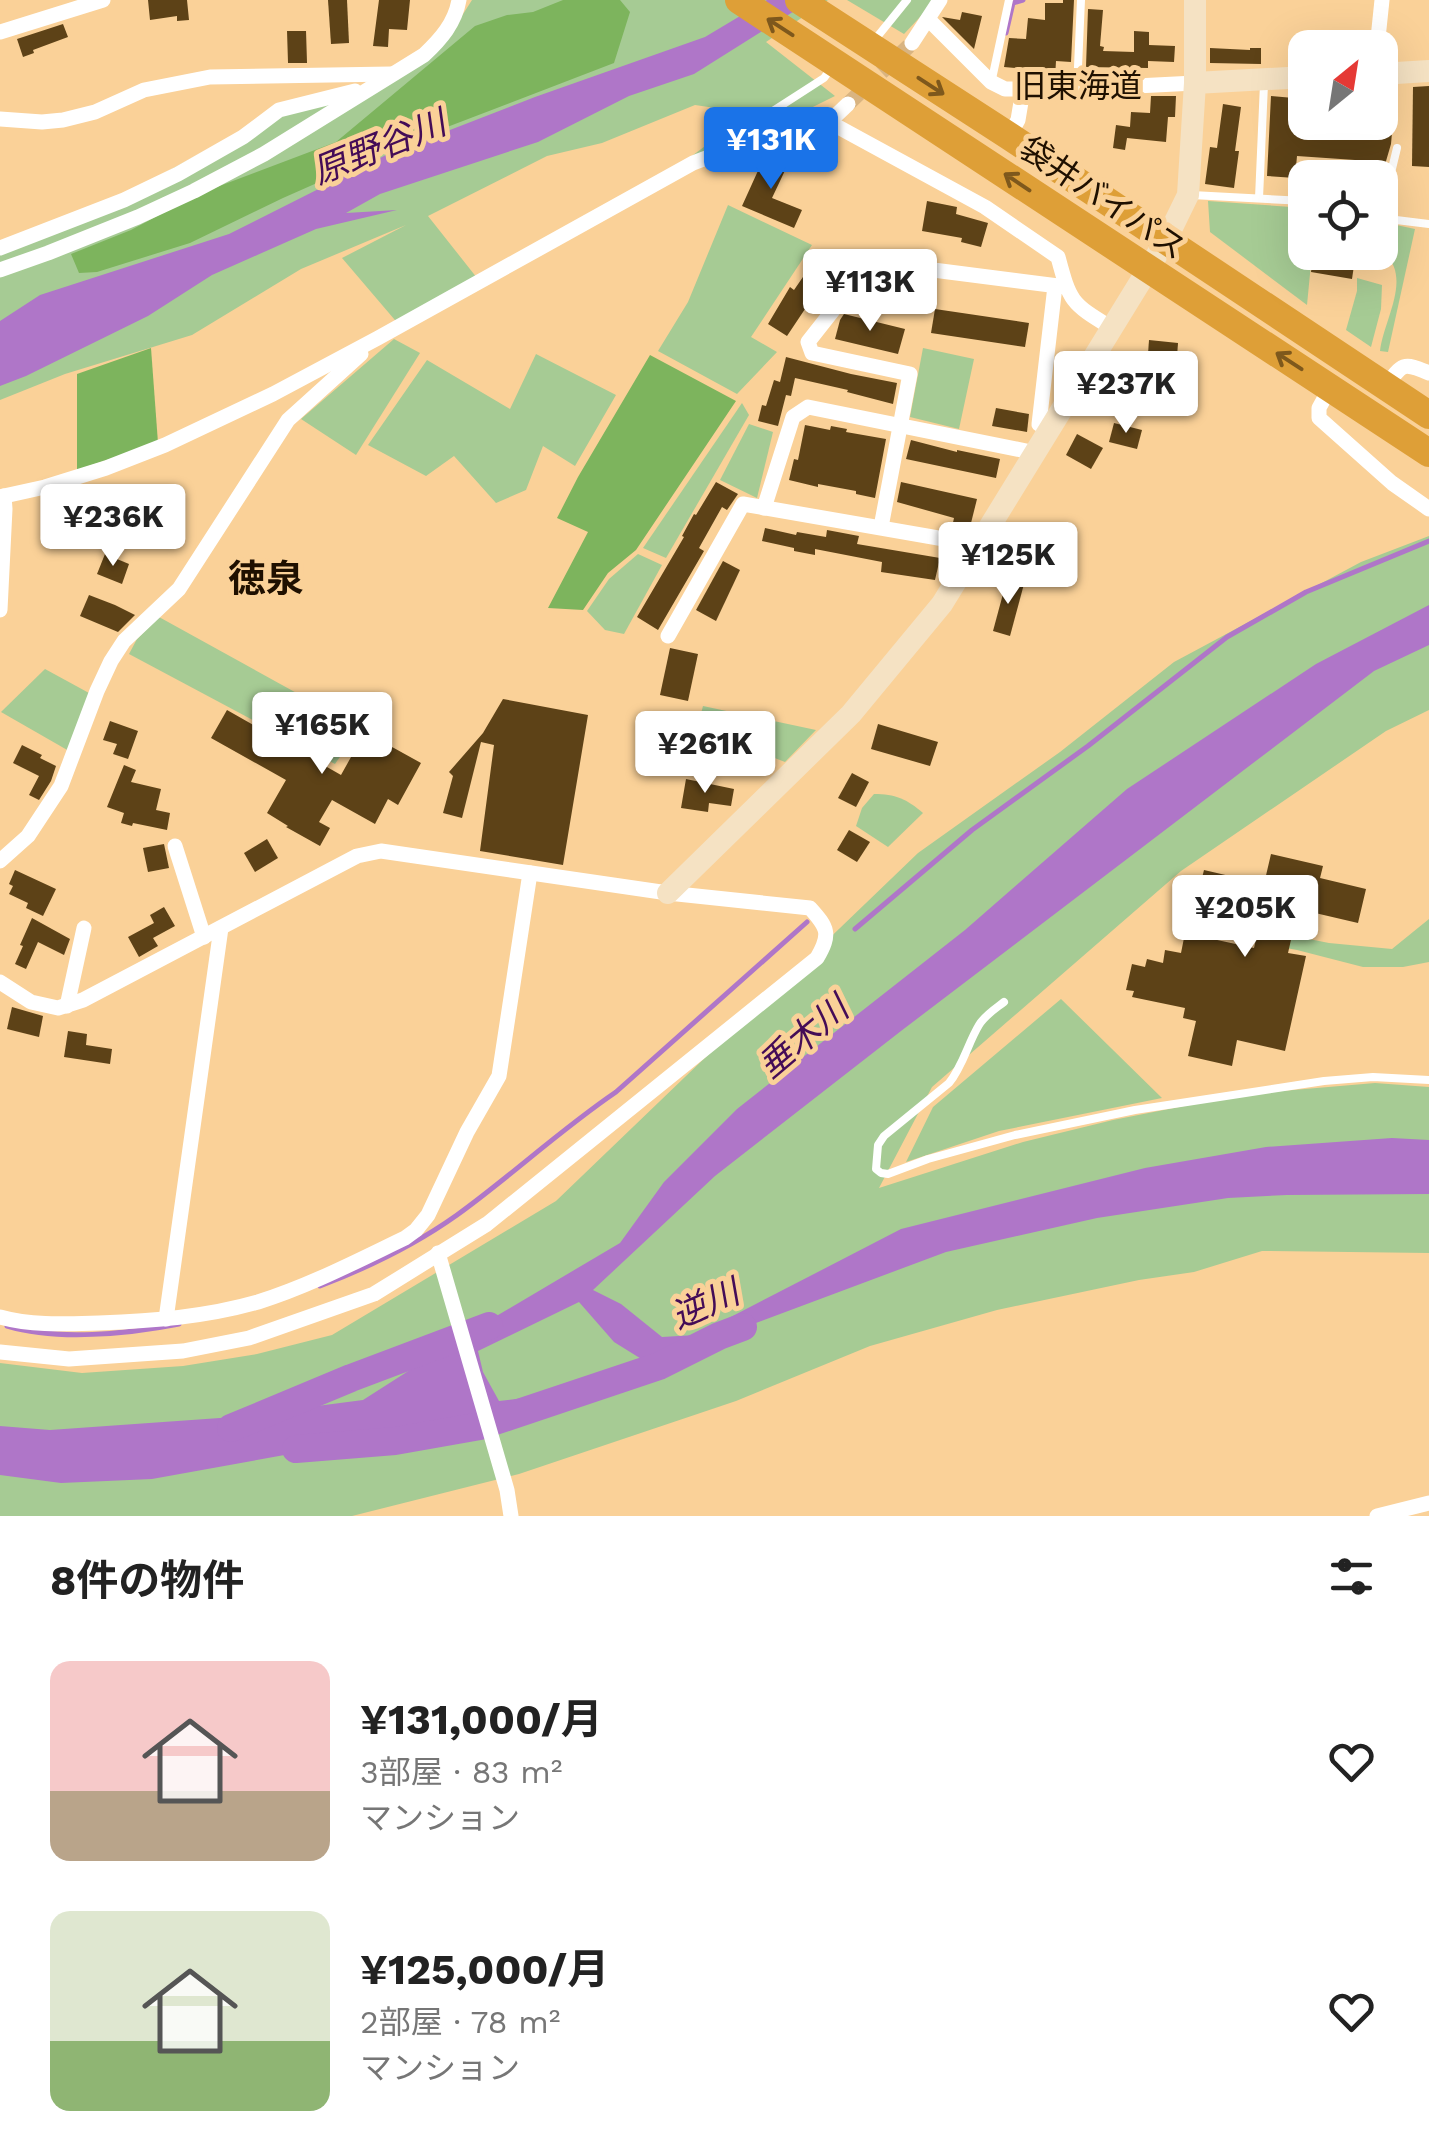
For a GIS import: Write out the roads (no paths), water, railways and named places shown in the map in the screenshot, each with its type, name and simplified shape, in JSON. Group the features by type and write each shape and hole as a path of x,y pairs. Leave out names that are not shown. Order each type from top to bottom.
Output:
{"highway":[{"name":"袋井バイパス","path":"739,0 1429,453"},
{"name":"袋井バイパス","path":"799,0 1429,415"}],"street":[{"path":"0,32 103,0"},
{"path":"0,270 138,217 264,154 424,55 454,18 460,0"},
{"path":"912,43 940,0"},
{"path":"668,893 850,714 942,604 1166,240 1188,195 1195,0"},
{"path":"1380,30 1382,0"},
{"name":"旧東海道","path":"928,19 991,82 1005,89 1195,83"},
{"path":"1398,73 1429,71"},
{"path":"0,119 62,120 94,112 144,90 210,77 395,74"},
{"path":"1195,83 1288,78"},
{"path":"0,248 124,200 178,174 280,110 374,86"},
{"path":"1008,136 1018,120 1023,90"},
{"path":"829,122 848,104"},
{"path":"0,610 2,497 90,473 165,446 378,338 693,164 803,121 829,122 985,207 1058,257 1061,286 1039,424 1049,430"},
{"path":"881,527 910,374 812,353 808,342 871,262 1061,286 1076,306 1110,328"},
{"path":"0,861 28,836 61,786 97,691 124,642 179,590 288,420 378,338"},
{"path":"1386,387 1398,369 1408,364 1429,373"},
{"path":"1330,388 1319,408 1320,418 1392,483 1429,509"},
{"path":"764,508 792,416 808,407 1036,453"},
{"path":"668,636 743,504 967,543 978,549"},
{"path":"176,846 204,937"},
{"path":"0,982 31,1002 67,1006 358,856 381,851 668,893 810,908 825,924 828,940 818,958 487,1224 440,1257 374,1294 248,1338 182,1351 69,1358 0,1352"},
{"path":"0,1316 54,1324 211,1313 257,1302 323,1278 416,1230 428,1215 466,1132 499,1076 530,873"},
{"path":"67,1006 84,928"},
{"path":"166,1319 221,928"},
{"path":"440,1257 507,1490 511,1516"},
{"path":"1377,1516 1429,1503"}],"lane":[{"path":"860,40 906,0"},
{"path":"991,82 1009,0"},
{"path":"1077,89 1080,0"},
{"path":"693,164 824,78 828,58"},
{"path":"1259,198 1264,79"},
{"path":"1396,148 1380,218 1429,224"},
{"path":"1188,195 1288,200"},
{"path":"1004,1002 984,1018 949,1083 884,1136 878,1145 876,1169 881,1173 1015,1135 1135,1110 1373,1076 1429,1080"}],"waterway":[{"path":"1006,33 1013,3 1023,0"},
{"path":"855,929 972,830 1088,746 1227,637 1306,592 1429,541"},
{"path":"320,1286 408,1246 477,1200 616,1092 807,922"},
{"path":"7,1326 48,1333 93,1334 179,1324"},
{"name":"垂木川","path":"231,1428 489,1326"},
{"name":"逆川","path":"296,1449 395,1441 480,1426 659,1366 743,1327"}],"tunnel":[{"path":"848,104 912,43"}],"district":[{"name":"徳泉","path":"266,579"}],"water label":[{"name":"原野谷川","path":"379,147"}]}
